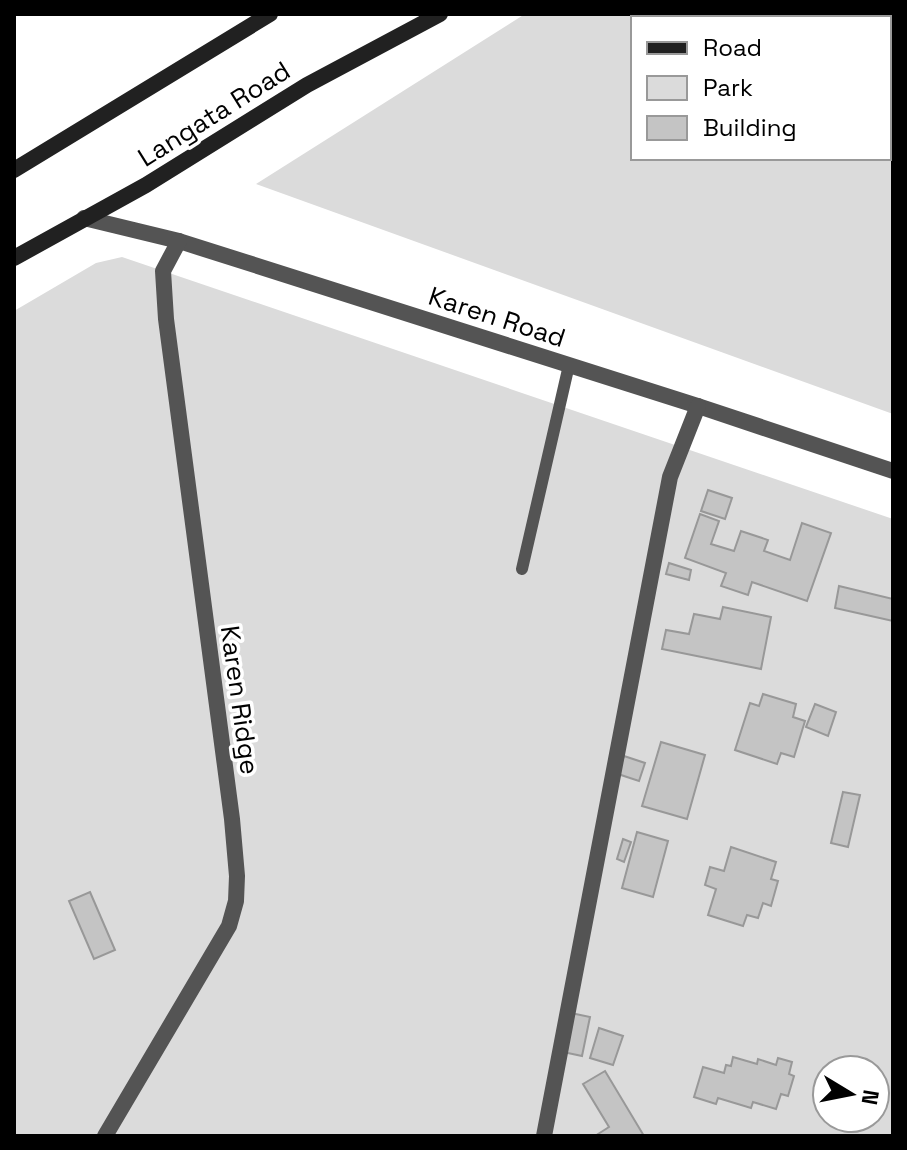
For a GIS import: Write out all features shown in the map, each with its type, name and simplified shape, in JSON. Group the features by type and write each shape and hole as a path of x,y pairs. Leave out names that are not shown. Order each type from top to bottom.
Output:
{"main road":[{"path":"14,170 270,14"},
{"name":"Langata Road","path":"14,258 146,185 307,85 440,14"}],"street":[{"name":"Karen Road","path":"84,218 179,241 893,471"},
{"name":"Karen Ridge","path":"105,1136 229,926 236,901 232,819 166,319 163,271 179,241"},
{"path":"544,1136 670,477 698,406"}],"lane":[{"path":"522,569 569,365"}],"green space":[{"path":"525,14 893,14 893,414 256,184"},
{"path":"122,257 893,519 893,1136 14,1136 14,311 96,263"}],"building":[{"path":"708,490 732,498 725,519 701,511"},
{"path":"700,514 719,521 711,544 734,551 741,531 768,540 764,551 790,560 802,523 831,533 807,601 752,582 748,595 721,586 726,573 685,558"},
{"path":"669,563 691,570 689,580 666,574"},
{"path":"839,586 893,599 893,621 835,608"},
{"path":"723,607 771,617 761,669 662,649 666,630 689,634 694,614 720,619"},
{"path":"763,694 796,704 793,717 805,721 794,757 781,753 777,764 735,750 750,703 759,706"},
{"path":"815,704 836,712 828,736 806,727"},
{"path":"661,742 705,755 687,819 642,806"},
{"path":"624,756 645,763 639,781 618,774"},
{"path":"843,792 860,795 848,847 831,843"},
{"path":"637,832 668,841 653,897 622,888"},
{"path":"623,839 631,842 624,862 617,859"},
{"path":"731,847 776,862 771,879 778,881 771,906 763,903 758,918 747,915 743,926 708,915 716,889 705,885 710,867 724,871"},
{"path":"90,892 115,950 94,959 69,901"},
{"path":"571,1013 590,1017 582,1056 563,1052"},
{"path":"599,1028 623,1036 613,1065 590,1058"},
{"path":"733,1057 757,1064 758,1059 776,1065 778,1058 792,1062 789,1074 794,1076 788,1096 781,1094 776,1109 753,1102 751,1108 718,1098 716,1104 694,1097 703,1067 724,1073 726,1065 731,1066"},
{"path":"605,1071 644,1136 595,1136 609,1127 583,1084"}]}
